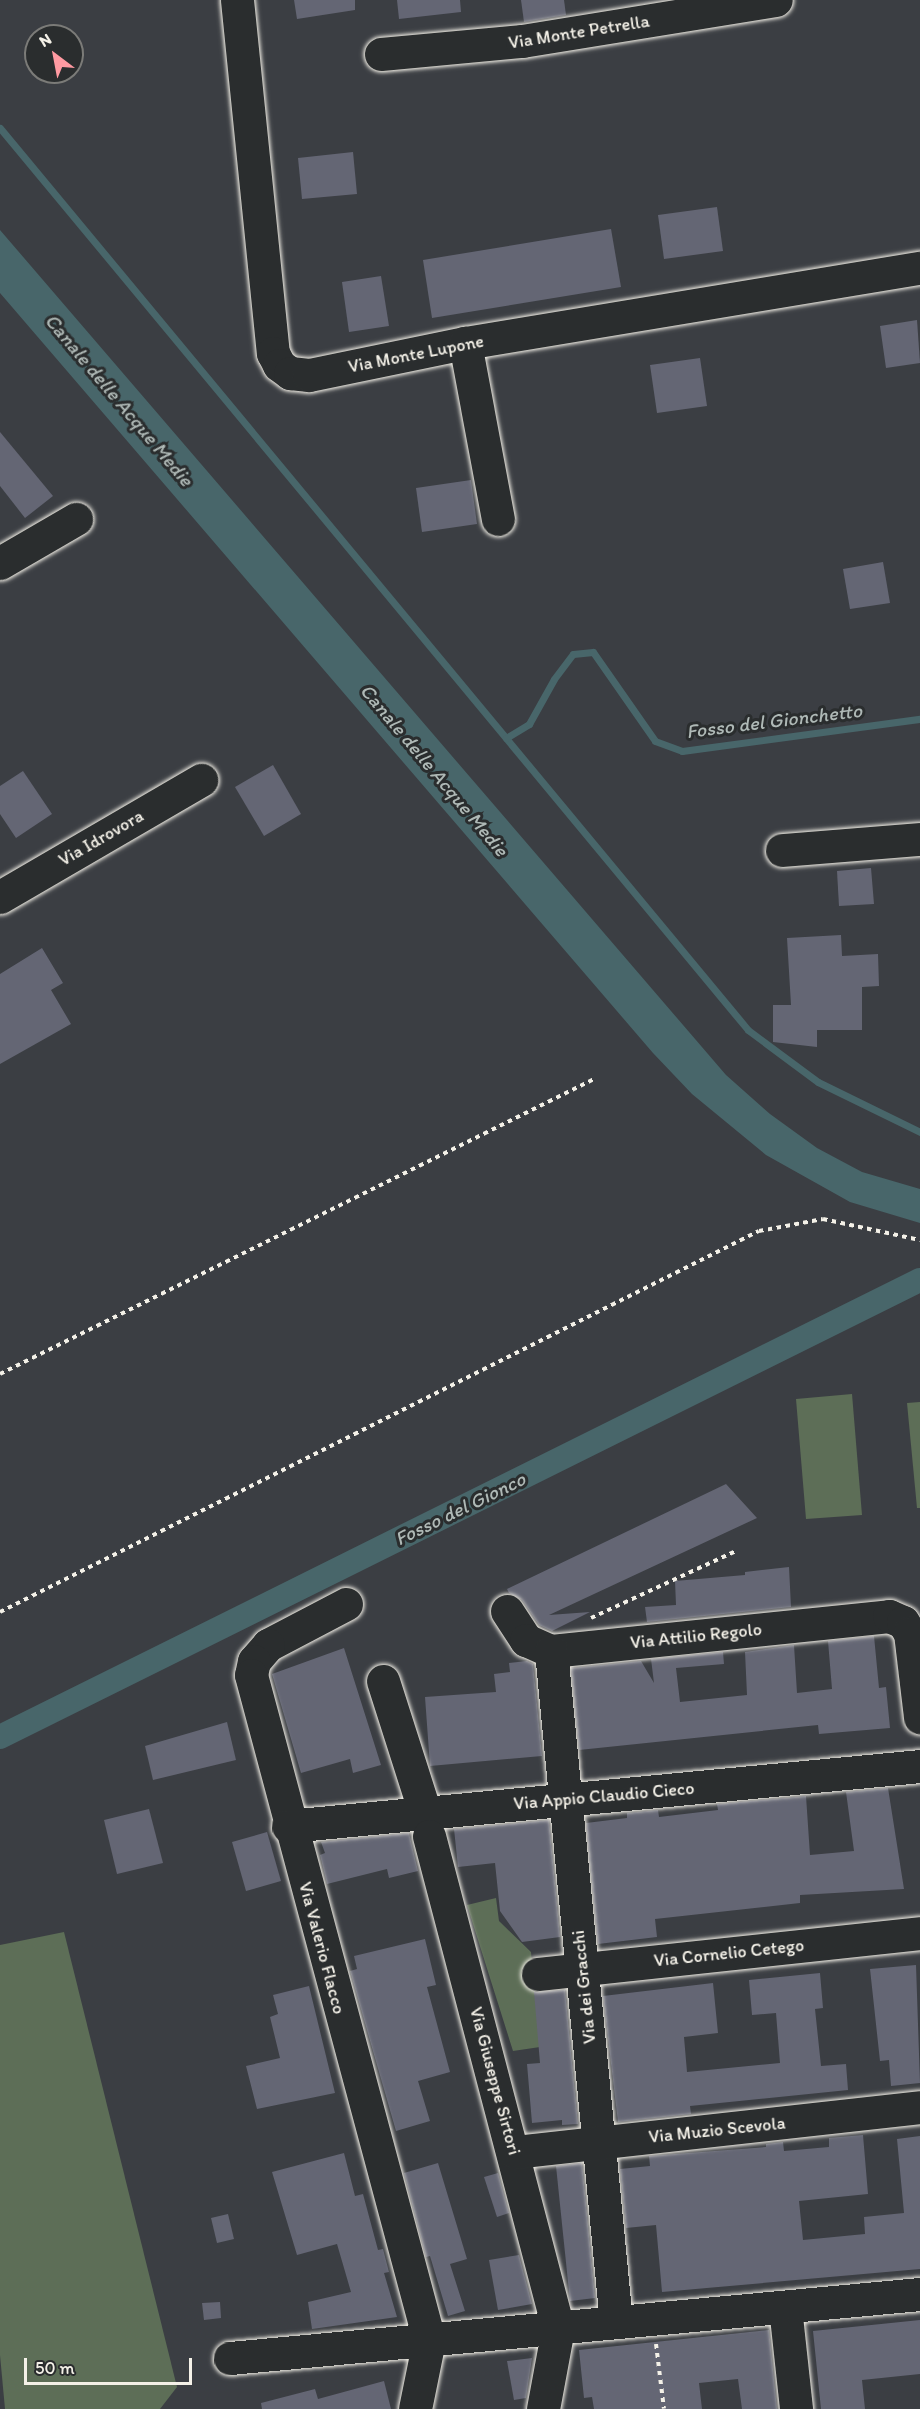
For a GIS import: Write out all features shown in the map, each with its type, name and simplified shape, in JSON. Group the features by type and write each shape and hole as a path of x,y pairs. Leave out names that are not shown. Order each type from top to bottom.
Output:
{"street":[{"name":"Via Monte Lupone","path":"237,0 272,344 279,365 296,375 309,375 465,343 920,268"},
{"name":"Via Monte Petrella","path":"381,54 522,41 776,0"},
{"path":"465,343 498,519"},
{"path":"0,563 75,519"},
{"name":"Via Idrovora","path":"0,897 201,780"},
{"path":"782,850 920,839"},
{"name":"Via Valerio Flacco","path":"346,1604 268,1645 252,1668 288,1826 429,2340"},
{"name":"Via Attilio Regolo","path":"507,1611 525,1640 552,1651 882,1616 903,1622 912,1640 920,1717"},
{"name":"Via dei Gracchi","path":"552,1651 616,2322"},
{"name":"Via Giuseppe Sirtori","path":"383,1681 427,1824 558,2328"},
{"name":"Via Appio Claudio Cieco","path":"288,1826 427,1824 566,1800 920,1766"},
{"name":"Via Cornelio Cetego","path":"538,1974 920,1933"},
{"name":"Via Muzio Scevola","path":"514,2152 920,2107"},
{"path":"230,2358 920,2294"},
{"path":"785,2307 796,2409"},
{"path":"543,2409 558,2328"},
{"path":"415,2409 429,2340"}],"path":[{"path":"0,1374 596,1078"},
{"path":"0,1612 759,1231 823,1219 920,1240"},
{"path":"582,1623 736,1551"},
{"path":"653,2319 664,2409"}],"green space":[{"path":"852,1394 862,1515 806,1519 796,1399"},
{"path":"920,1402 920,1508 917,1508 907,1403"},
{"path":"496,1898 499,1921 531,1952 540,2047 513,2051 467,1905"},
{"path":"64,1932 177,2387 160,2409 5,2409 0,2355 0,1945"}],"water":[{"name":"Canale delle Acque Medie","path":"0,230 726,1075 770,1114 817,1148 862,1172 920,1189 920,1223 850,1202 766,1155 692,1094 653,1053 0,293"}],"building":[{"path":"294,0 355,0 355,10 297,19"},
{"path":"397,0 460,0 461,12 399,19"},
{"path":"521,0 564,0 566,15 524,22"},
{"path":"353,152 357,194 302,199 298,158"},
{"path":"717,207 723,251 664,259 658,215"},
{"path":"611,229 621,287 432,318 423,260"},
{"path":"381,276 389,326 349,332 342,282"},
{"path":"917,320 920,363 886,368 880,326"},
{"path":"700,358 707,406 657,413 650,365"},
{"path":"0,432 53,496 25,518 0,486"},
{"path":"471,480 477,524 422,532 416,488"},
{"path":"883,562 890,603 850,609 843,569"},
{"path":"273,765 301,814 264,836 235,787"},
{"path":"23,771 52,814 16,838 0,814 0,786"},
{"path":"871,868 874,904 839,906 837,871"},
{"path":"841,935 842,956 878,954 879,986 862,987 862,1030 817,1030 817,1047 773,1042 773,1005 791,1005 787,938"},
{"path":"42,948 63,983 51,990 71,1024 0,1064 0,974"},
{"path":"726,1484 757,1518 549,1615 590,1612 552,1631 539,1625 522,1600 509,1593 507,1589"},
{"path":"789,1567 791,1607 647,1622 645,1607 676,1605 675,1581 745,1575 745,1572"},
{"path":"874,1636 879,1688 886,1687 890,1728 819,1734 818,1725 579,1750 571,1668 641,1661 654,1683 651,1659 723,1652 724,1664 676,1668 680,1702 747,1695 745,1652 794,1645 797,1693 832,1689 828,1641"},
{"path":"344,1648 381,1765 353,1773 350,1759 301,1773 272,1674"},
{"path":"527,1661 533,1664 542,1756 430,1766 425,1697 496,1692 494,1674 510,1672 509,1663"},
{"path":"227,1722 236,1760 153,1780 145,1746"},
{"path":"888,1788 904,1889 800,1895 800,1903 655,1919 657,1937 598,1944 586,1823 627,1818 627,1813 658,1810 659,1817 718,1810 717,1804 806,1796 810,1855 854,1851 846,1792"},
{"path":"149,1809 163,1863 117,1874 104,1820"},
{"path":"549,1820 560,1937 522,1942 500,1911 495,1863 458,1867 454,1829"},
{"path":"267,1832 281,1881 246,1891 232,1842"},
{"path":"409,1833 418,1871 389,1878 387,1869 327,1884 320,1855 325,1853 321,1842"},
{"path":"425,1939 436,1985 427,1987 450,2072 418,2081 430,2121 396,2131 350,1971 357,1969 354,1956"},
{"path":"916,1965 920,2083 891,2086 889,2060 880,2061 870,1969"},
{"path":"820,1973 823,2008 815,2009 821,2066 846,2064 848,2090 690,2106 691,2114 618,2122 603,1996 713,1983 718,2033 684,2037 687,2072 780,2063 776,2013 752,2015 749,1980"},
{"path":"309,1986 335,2093 257,2109 246,2066 280,2058 270,2017 278,2014 273,1995"},
{"path":"565,1990 578,2124 562,2125 562,2120 532,2123 527,2064 540,2063 534,1992"},
{"path":"863,2135 868,2194 799,2201 803,2240 865,2234 864,2217 904,2213 897,2139 920,2136 920,2269 662,2292 656,2225 626,2228 620,2169 650,2166 649,2156 766,2147 766,2144 783,2142 784,2151 829,2147 829,2138"},
{"path":"344,2153 355,2196 363,2194 378,2250 383,2249 389,2272 384,2273 397,2317 312,2329 308,2302 351,2292 337,2244 297,2255 272,2172"},
{"path":"438,2163 467,2259 450,2264 465,2311 448,2316 430,2256 426,2257 404,2173"},
{"path":"582,2163 595,2298 570,2301 556,2166"},
{"path":"498,2173 509,2213 497,2217 484,2177"},
{"path":"228,2214 234,2239 217,2243 211,2218"},
{"path":"519,2255 532,2304 498,2310 489,2260"},
{"path":"220,2302 221,2318 204,2320 202,2303"},
{"path":"920,2320 920,2374 862,2380 865,2409 821,2409 813,2331"},
{"path":"769,2330 777,2409 742,2409 738,2379 699,2383 702,2409 594,2409 592,2397 584,2398 579,2350"},
{"path":"532,2358 526,2398 514,2400 507,2361"},
{"path":"384,2381 391,2409 262,2409 261,2403 315,2389 318,2399"}],"waterway":[{"path":"0,128 748,1030 818,1082 920,1132"},
{"name":"Fosso del Gionchetto","path":"506,738 529,724 554,679 573,654 593,652 655,741 682,751 920,719"},
{"name":"Fosso del Gionco","path":"0,1737 920,1280"}]}
